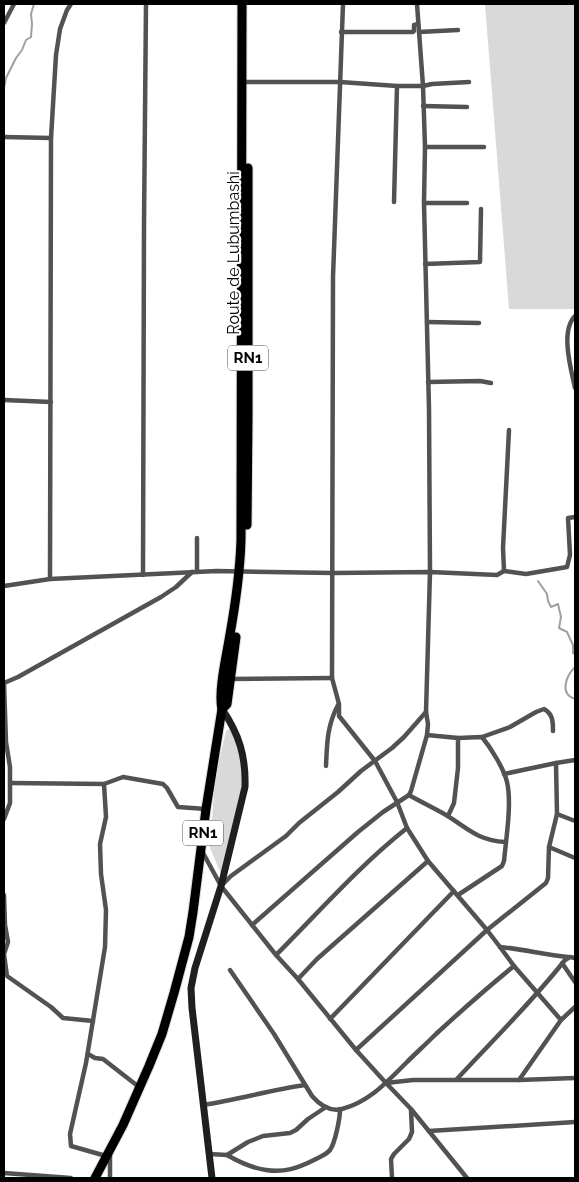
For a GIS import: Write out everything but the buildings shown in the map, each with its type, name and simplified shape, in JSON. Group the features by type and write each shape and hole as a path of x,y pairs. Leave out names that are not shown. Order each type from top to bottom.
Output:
{"highway":[{"name":"Route de Lubumbashi","path":"242,4 245,81"},
{"name":"Route de Lubumbashi","path":"222,709 227,704 242,572 247,4"},
{"name":"Route de Lubumbashi","path":"95,1178 123,1125 162,1034 188,937 222,709 220,702 221,694 242,572"}],"street":[{"path":"4,23 14,4"},
{"path":"50,579 51,138 56,55 60,29 71,4"},
{"path":"143,575 146,4"},
{"path":"342,4 334,277 332,678 340,716 374,761 397,802 407,828 428,861 561,1020"},
{"path":"252,925 358,832 383,812 409,795 427,735 430,572 424,204 425,147 417,4"},
{"path":"341,32 413,32 414,25 418,24"},
{"path":"418,32 458,30"},
{"path":"245,81 340,82 397,86 469,82"},
{"path":"394,202 397,86"},
{"path":"424,106 466,106"},
{"path":"4,137 51,138"},
{"path":"425,147 484,147"},
{"path":"424,204 467,204"},
{"path":"425,264 480,262 481,209"},
{"path":"575,316 567,335 568,355 575,388"},
{"path":"427,322 480,323"},
{"path":"428,382 480,381 490,383"},
{"path":"4,400 51,402"},
{"path":"504,571 503,548 509,430"},
{"path":"567,567 570,555 568,518 575,517"},
{"path":"4,819 10,803 10,767 6,742 4,684 144,607 176,587 194,572 197,538"},
{"path":"4,586 50,579 194,572 430,572 497,575 504,571 526,574 575,566"},
{"path":"230,679 332,678"},
{"path":"326,766 328,733 332,717 339,704"},
{"path":"212,1178 192,1008 192,982 221,886 245,787 243,757 238,737 222,709"},
{"path":"427,735 458,738 482,737 510,727 544,709 551,715 553,732"},
{"path":"221,886 231,876 286,836 361,770 404,737 426,712"},
{"path":"330,1019 456,893 502,866 506,842 507,783 504,774 482,737"},
{"path":"448,816 454,803 458,768 458,738"},
{"path":"504,774 575,760"},
{"path":"356,1050 487,930 546,883 548,878 549,847 557,814 556,763"},
{"path":"10,784 104,784 123,777 163,784 178,807 206,809"},
{"path":"104,784 106,816 100,844 101,874 106,910 105,946 88,1054 70,1134 72,1146 108,1153 110,1178"},
{"path":"409,795 448,816 473,834 492,842 506,842"},
{"path":"557,814 575,821"},
{"path":"276,955 351,878 389,842 407,828"},
{"path":"549,847 575,858"},
{"path":"201,850 221,886 276,955 356,1050 411,1109 468,1178"},
{"path":"298,979 317,959 428,861"},
{"path":"4,895 5,925 8,942 4,954 8,976 52,1007 63,1018 93,1021"},
{"path":"500,947 572,957"},
{"path":"457,1079 538,994 562,963 572,957"},
{"path":"562,963 575,982"},
{"path":"230,970 274,1034 304,1085 318,1104 340,1109 370,1096 386,1084 470,1003 514,966"},
{"path":"519,1080 561,1020 575,1007"},
{"path":"88,1054 95,1058 103,1059 139,1087"},
{"path":"386,1084 413,1080 575,1078"},
{"path":"203,1105 304,1085"},
{"path":"227,1155 262,1136 290,1133 326,1107"},
{"path":"209,1154 227,1155 245,1165 266,1170 285,1171 301,1166 330,1150 340,1121 340,1109"},
{"path":"392,1178 391,1159 409,1139 412,1132 411,1109"},
{"path":"429,1131 575,1122"},
{"path":"4,1173 72,1178"}],"shaded area":[{"path":"485,4 575,4 575,309 509,309"},
{"path":"231,728 241,753 244,788 221,874 210,848 215,778 226,731"}],"waterway":[{"path":"4,88 6,78 16,58 26,40 31,37 31,14 34,4"},
{"path":"538,581 547,594 551,607 558,604 561,617 559,628 567,632 573,645 573,653 575,654"},
{"path":"575,667 569,675 566,684 567,693 575,699"}]}
